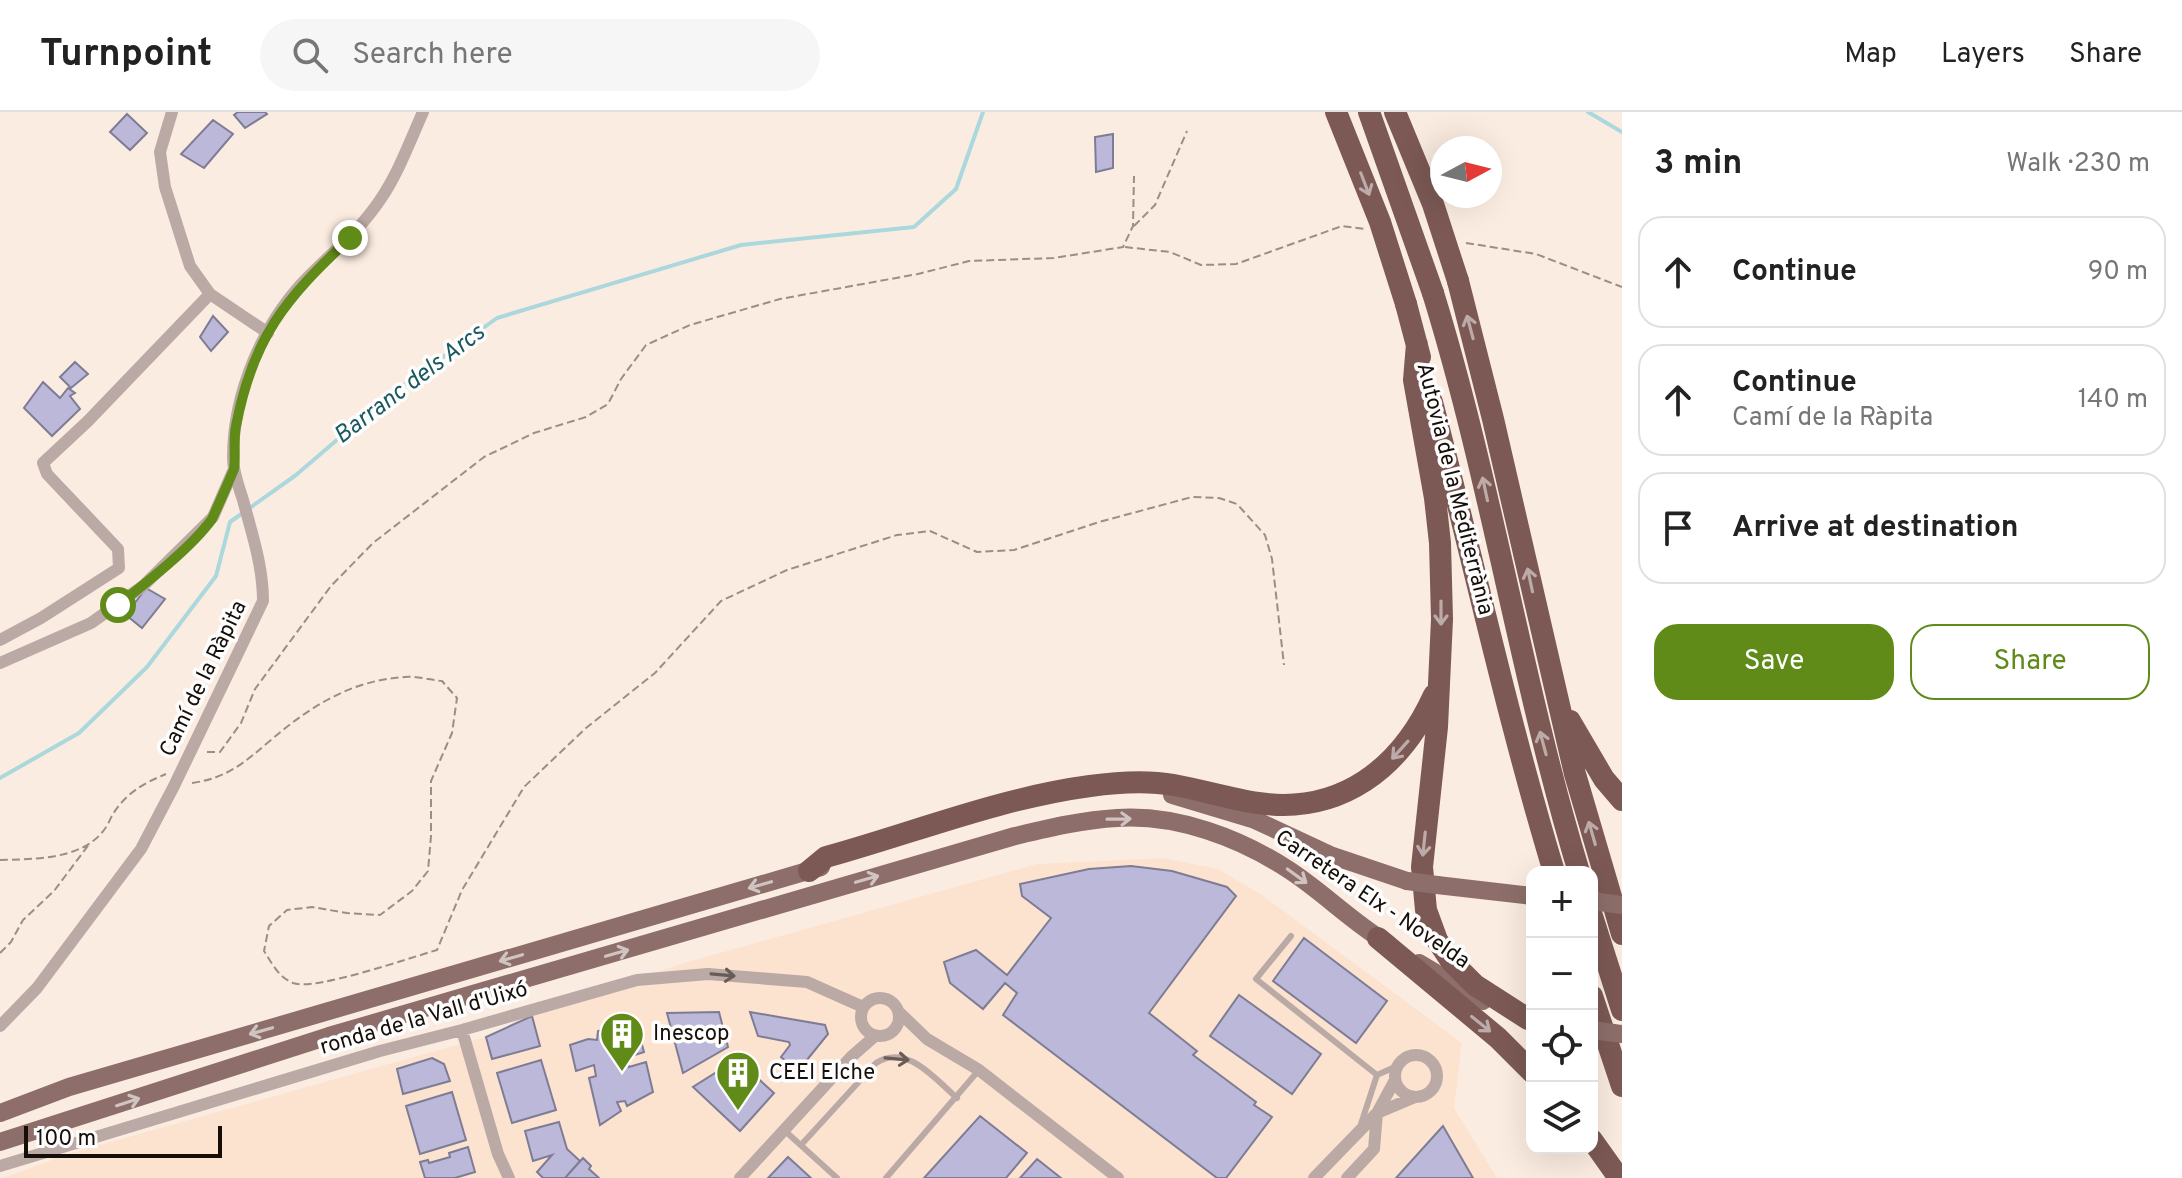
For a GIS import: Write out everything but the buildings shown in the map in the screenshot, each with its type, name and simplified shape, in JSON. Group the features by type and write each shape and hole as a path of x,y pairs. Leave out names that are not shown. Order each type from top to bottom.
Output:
{"highway":[{"name":"Autovia de la Mediterrània","path":"1336,112 1380,222 1406,304 1474,564 1512,725 1552,866"},
{"name":"Autovia de la Mediterrània","path":"1369,112 1410,221 1456,368 1519,646 1577,866"},
{"path":"1395,112 1433,204 1458,281 1575,774 1622,934"},
{"path":"1417,344 1414,380 1440,543 1440,683 1422,867 1426,910 1437,940 1451,961 1475,985 1526,1017"},
{"path":"1553,681 1577,735 1604,779 1622,800"},
{"path":"809,871 826,857 991,808 1088,786 1129,782 1172,785 1258,803 1290,805 1323,800 1360,784 1401,750 1426,713 1440,683"},
{"path":"1598,935 1622,1010"},
{"path":"1378,938 1498,1038 1526,1066"},
{"path":"1597,1010 1622,1086"},
{"path":"1598,1148 1619,1178"}],"main road":[{"name":"Carretera Elx - Novelda","path":"0,1113 69,1087 1040,803 1091,794 1138,792 1176,795 1242,815 1330,855 1407,881 1526,896"},
{"name":"Carretera Elx - Novelda","path":"0,1142 329,1036 1015,836 1066,824 1119,817 1171,823 1245,844 1291,871 1378,938 1492,1006 1526,1019"},
{"path":"1598,902 1622,905"},
{"path":"1598,1031 1622,1034"}],"street":[{"path":"172,112 160,152 165,187 190,266 210,294 268,333"},
{"name":"Camí de la Ràpita","path":"0,1026 37,988 141,849 263,601 263,572 234,469 235,430 245,387 280,311 307,278 350,238 382,199 423,112"},
{"path":"0,640 41,618 119,568 118,549 47,474 43,463 88,421 210,294"},
{"path":"0,663 91,623 143,586 213,517 234,469"},
{"name":"ronda de la Vall d'Uixó","path":"0,1166 380,1051 637,980 708,974 807,982 863,1007"},
{"path":"869,1032 861,1016 863,1007 870,1000 882,997 893,1002 927,1039 979,1070 1118,1178"},
{"path":"869,1032 888,1035 900,1020 900,1013"},
{"path":"462,1030 498,1154 509,1178"},
{"path":"893,1031 927,1039"},
{"path":"740,1178 851,1057 869,1032"},
{"path":"1314,1178 1377,1113 1403,1059 1415,1054 1429,1059 1437,1076 1432,1089 1377,1113"},
{"path":"1395,1080 1402,1091 1415,1097"},
{"path":"1347,1178 1374,1149 1377,1113"}],"lane":[{"path":"1291,936 1256,979 1377,1075"},
{"path":"801,1145 885,1057 915,1061 957,1098"},
{"path":"1359,1132 1377,1075 1397,1066"},
{"path":"886,1178 979,1070"},
{"path":"784,1130 837,1178"}],"path":[{"path":"190,752 220,752 241,723 255,689 331,586 373,543 484,457 534,433 586,417 608,404 621,379 646,345 690,325 780,299 918,274 969,261 1054,258 1123,247 1133,226 1155,205 1187,131"},
{"path":"1133,226 1134,176"},
{"path":"174,786 207,781 235,770 313,706 356,684 407,676 442,681 457,698 452,733 431,781 428,871 412,891 380,915 312,907 287,910 269,926 264,951 280,975 295,984 321,983 437,950 462,890 524,787 586,728 655,673 721,601 787,570 897,535 930,531 977,552 1014,550 1099,522 1192,497 1219,498 1237,504 1265,535 1272,559 1284,665"},
{"path":"0,860 53,856 79,850 103,832 127,795 145,782 167,773 181,772"},
{"path":"0,953 11,942 23,920 54,891 91,841"}],"shaded area":[{"path":"1163,858 1218,869 1262,895 1462,1043 1454,1108 1497,1178 3,1178 71,1153 521,1027 532,1016 677,965 1037,864"}],"waterway":[{"name":"Barranc dels Arcs","path":"0,778 79,733 147,667 216,576 230,522 296,475 386,398 497,318 741,245 914,227 956,189 983,112"},
{"name":"Barranc dels Arcs","path":"1588,112 1622,132"}],"place":[{"name":"Inescop","path":"622,1073"},
{"name":"CEEI Elche","path":"738,1112"}],"route":[{"path":"118,605 143,586 213,517 234,469 235,430 245,387 261,345 280,311 307,278 350,238"}]}
